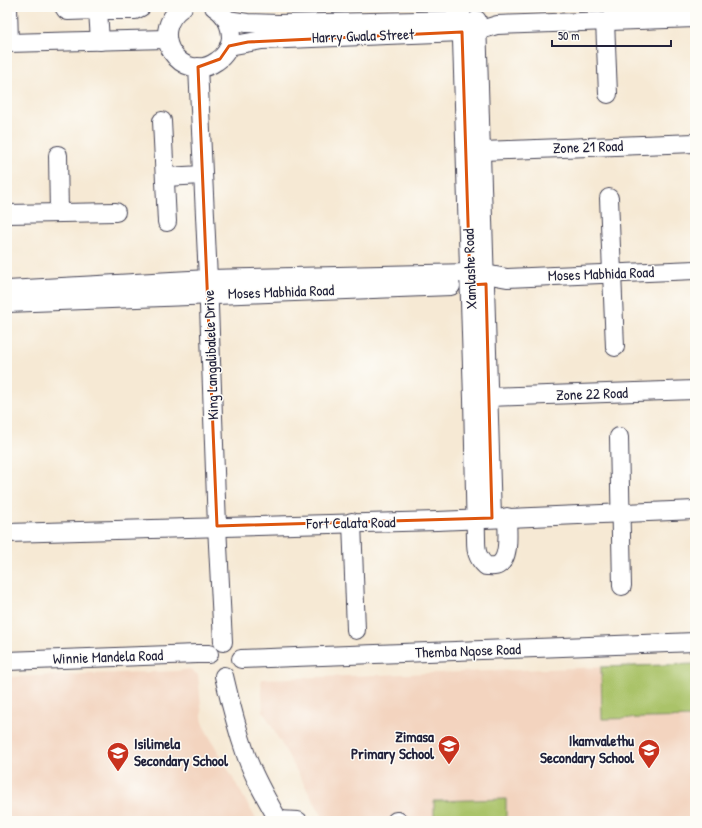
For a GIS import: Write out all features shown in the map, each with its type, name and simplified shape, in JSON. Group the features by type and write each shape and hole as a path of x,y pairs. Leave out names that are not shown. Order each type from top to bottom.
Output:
{"street":[{"path":"8,7 8,43 167,39"},
{"path":"64,7 68,11 135,10 141,7"},
{"path":"183,7 172,17 169,24 167,39 172,53 177,59 190,66 198,67 216,62 225,53 229,46 230,30 227,20 222,13 214,7"},
{"path":"98,10 100,41"},
{"name":"Harry Gwala Street","path":"227,20 247,23 278,24 468,22 497,25 579,14 606,21 688,15"},
{"path":"606,21 608,94"},
{"name":"Harry Gwala Street","path":"229,46 248,42 468,22"},
{"name":"Xamlashe Road","path":"468,22 482,151 478,279 488,397 492,518"},
{"name":"Xamlashe Road","path":"468,22 478,279 492,518"},
{"name":"King Langalibalele Drive","path":"198,67 209,287 217,526 224,642"},
{"path":"162,121 167,222"},
{"name":"Zone 21 Road","path":"482,151 695,143"},
{"path":"58,155 59,213"},
{"path":"165,177 203,175"},
{"path":"610,198 615,347"},
{"path":"7,214 116,212"},
{"name":"Moses Mabhida Road","path":"7,290 209,287 507,278 695,270"},
{"name":"Moses Mabhida Road","path":"7,303 209,287"},
{"name":"Zone 22 Road","path":"488,397 695,390"},
{"path":"619,437 622,586"},
{"name":"Fort Calata Road","path":"7,533 492,518 695,510"},
{"path":"352,522 356,630"},
{"path":"224,642 234,645 238,649 242,659 241,664 234,673 224,676 211,669 208,654 214,646 224,642"},
{"name":"Themba Nqose Road","path":"242,659 695,642"},
{"name":"Winnie Mandela Road","path":"7,661 208,654"},
{"path":"224,676 247,756 264,795 279,821 298,821"}],"highlighted area":[{"path":"462,32 470,285 486,284 492,518 217,526 198,67 220,59 229,46 248,42"}],"shaded area":[{"name":"Zimasa Primary School","path":"695,664 695,821 325,821 263,711 261,679"},
{"name":"Isilimela Secondary School","path":"190,669 198,675 203,725 257,821 7,821 7,677 177,671"}],"green space":[{"path":"695,664 695,717 602,719 601,667"},
{"path":"506,799 506,821 434,821 434,801"}],"place":[{"name":"Zimasa Primary School","path":"449,766"},
{"name":"Ikamvalethu Secondary School","path":"649,770"},
{"name":"Isilimela Secondary School","path":"118,772"}]}
